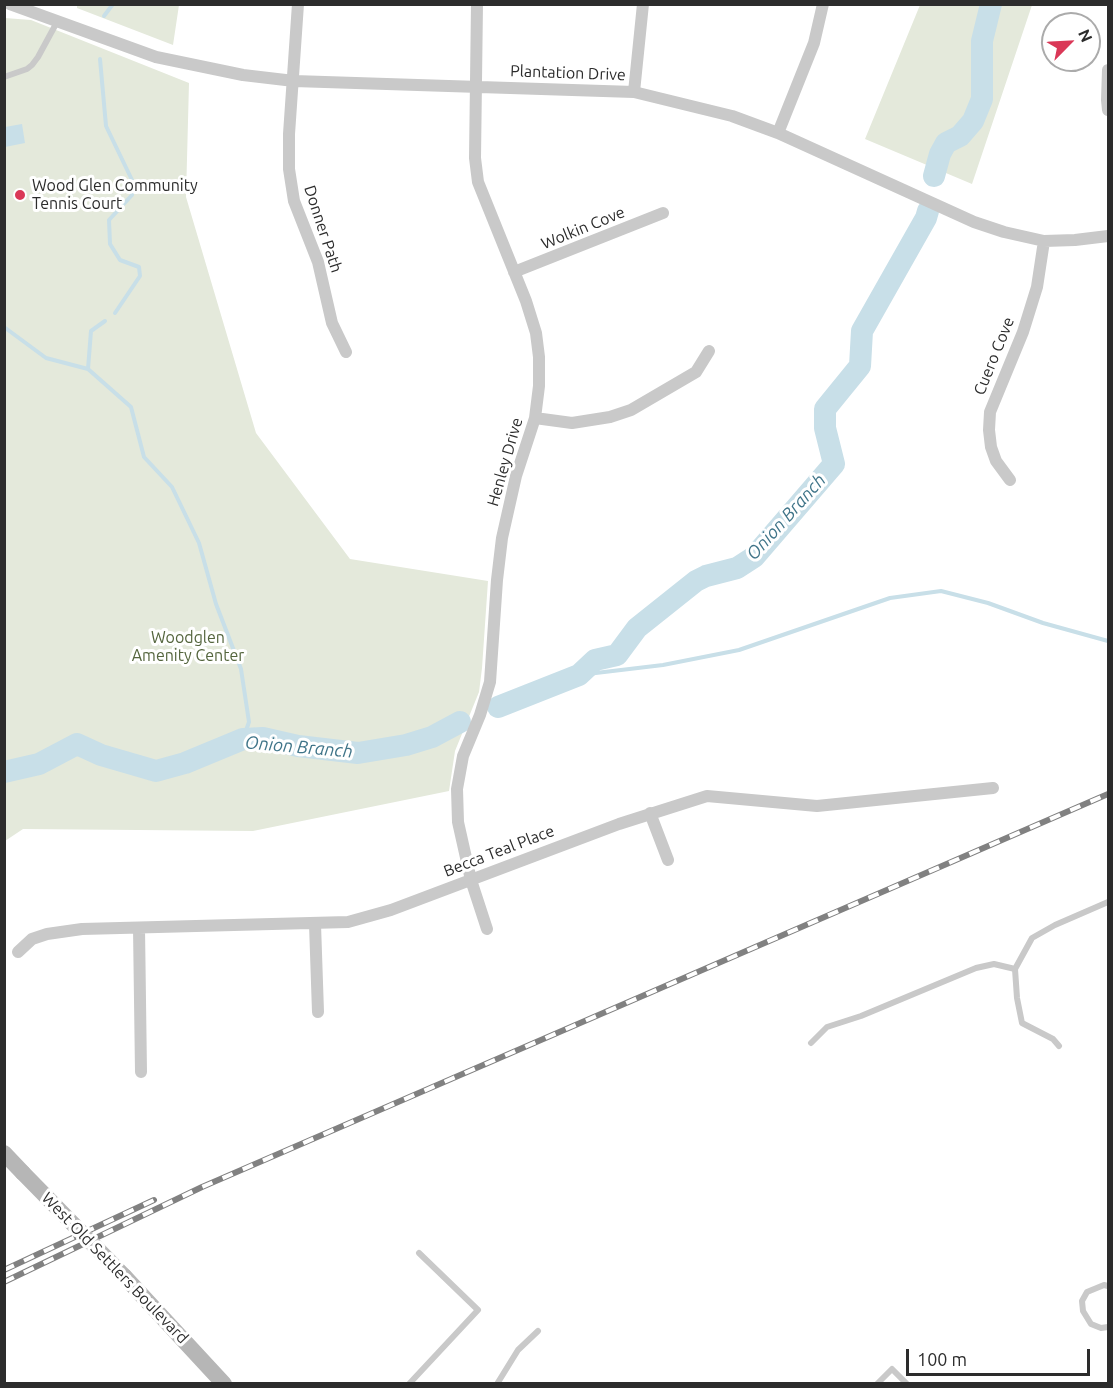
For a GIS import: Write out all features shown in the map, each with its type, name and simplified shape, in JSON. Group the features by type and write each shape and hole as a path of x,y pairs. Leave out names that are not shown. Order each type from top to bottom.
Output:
{"main road":[{"name":"West Old Settlers Boulevard","path":"4,1154 124,1276 224,1383"}],"street":[{"name":"Plantation Drive","path":"10,4 156,57 243,75 294,81 634,92 732,116 778,133 974,222 1004,232 1044,241 1108,236"},
{"name":"Donner Path","path":"298,4 289,134 289,169 294,201 318,262 332,323 346,352"},
{"name":"Henley Drive","path":"477,4 474,158 478,182 526,301 536,333 539,357 535,418 516,476 502,538 490,682 480,716 463,756 457,789 458,822 471,880 487,929"},
{"path":"634,92 643,4"},
{"path":"778,133 814,44 823,4"},
{"path":"1108,70 1108,111"},
{"name":"Wolkin Cove","path":"514,272 663,213"},
{"name":"Cuero Cove","path":"1010,480 996,461 989,430 990,412 1023,332 1037,287 1044,241"},
{"path":"535,418 572,423 610,417 631,410 696,372 710,351"},
{"name":"Becca Teal Place","path":"18,952 32,939 46,934 82,929 348,922 391,910 650,813 706,796 817,806 993,788"},
{"path":"650,813 668,860"},
{"path":"315,924 318,1012"},
{"path":"139,928 141,1072"}],"lane":[{"path":"4,77 32,65 57,22"},
{"path":"1059,1046 1053,1039 1022,1023 1015,969 1032,938 1055,925 1108,902"},
{"path":"811,1043 827,1027 861,1016 976,968 994,964 1015,969"},
{"path":"409,1383 478,1310 419,1253"},
{"path":"1108,1286 1104,1285 1087,1292 1082,1301 1083,1311 1091,1324 1101,1328 1108,1327"},
{"path":"497,1383 518,1350 538,1331"},
{"path":"877,1383 892,1369 907,1383"}],"green space":[{"path":"77,5 179,5 173,45 77,8"},
{"path":"920,5 1032,5 972,184 865,139"},
{"name":"Woodglen Amenity Center","path":"5,18 31,20 189,83 186,197 256,433 350,559 488,581 479,692 455,751 449,791 253,831 23,829 5,841"}],"water":[{"path":"22,124 25,143 5,147 5,127"}],"waterway":[{"path":"104,16 113,4"},
{"name":"Onion Branch","path":"934,176 940,154 946,143 960,136 973,121 982,99 982,41 991,4"},
{"path":"100,59 106,126 132,180 132,195 109,220 110,244 120,260 139,267 140,276 115,313"},
{"name":"Onion Branch","path":"498,707 579,675 595,660 617,655 637,628 696,581 737,568 754,557 834,464 825,428 825,409 860,366 862,331 928,211"},
{"path":"105,321 91,331 88,369 131,407 144,457 172,487 199,543 216,604 241,669 249,722 243,739"},
{"path":"4,327 46,358 88,369"},
{"path":"579,675 663,665 739,650 890,598 941,591 988,603 1043,623 1108,641"},
{"name":"Onion Branch","path":"4,772 39,764 77,744 101,755 156,771 185,763 243,739 263,738 298,746 358,753 406,745 432,737 460,722"}],"railway":[{"path":"4,1282 202,1187 1108,794"},
{"path":"4,1270 154,1200"}],"place":[{"name":"Wood Glen Community Tennis Court","path":"20,195"}]}
